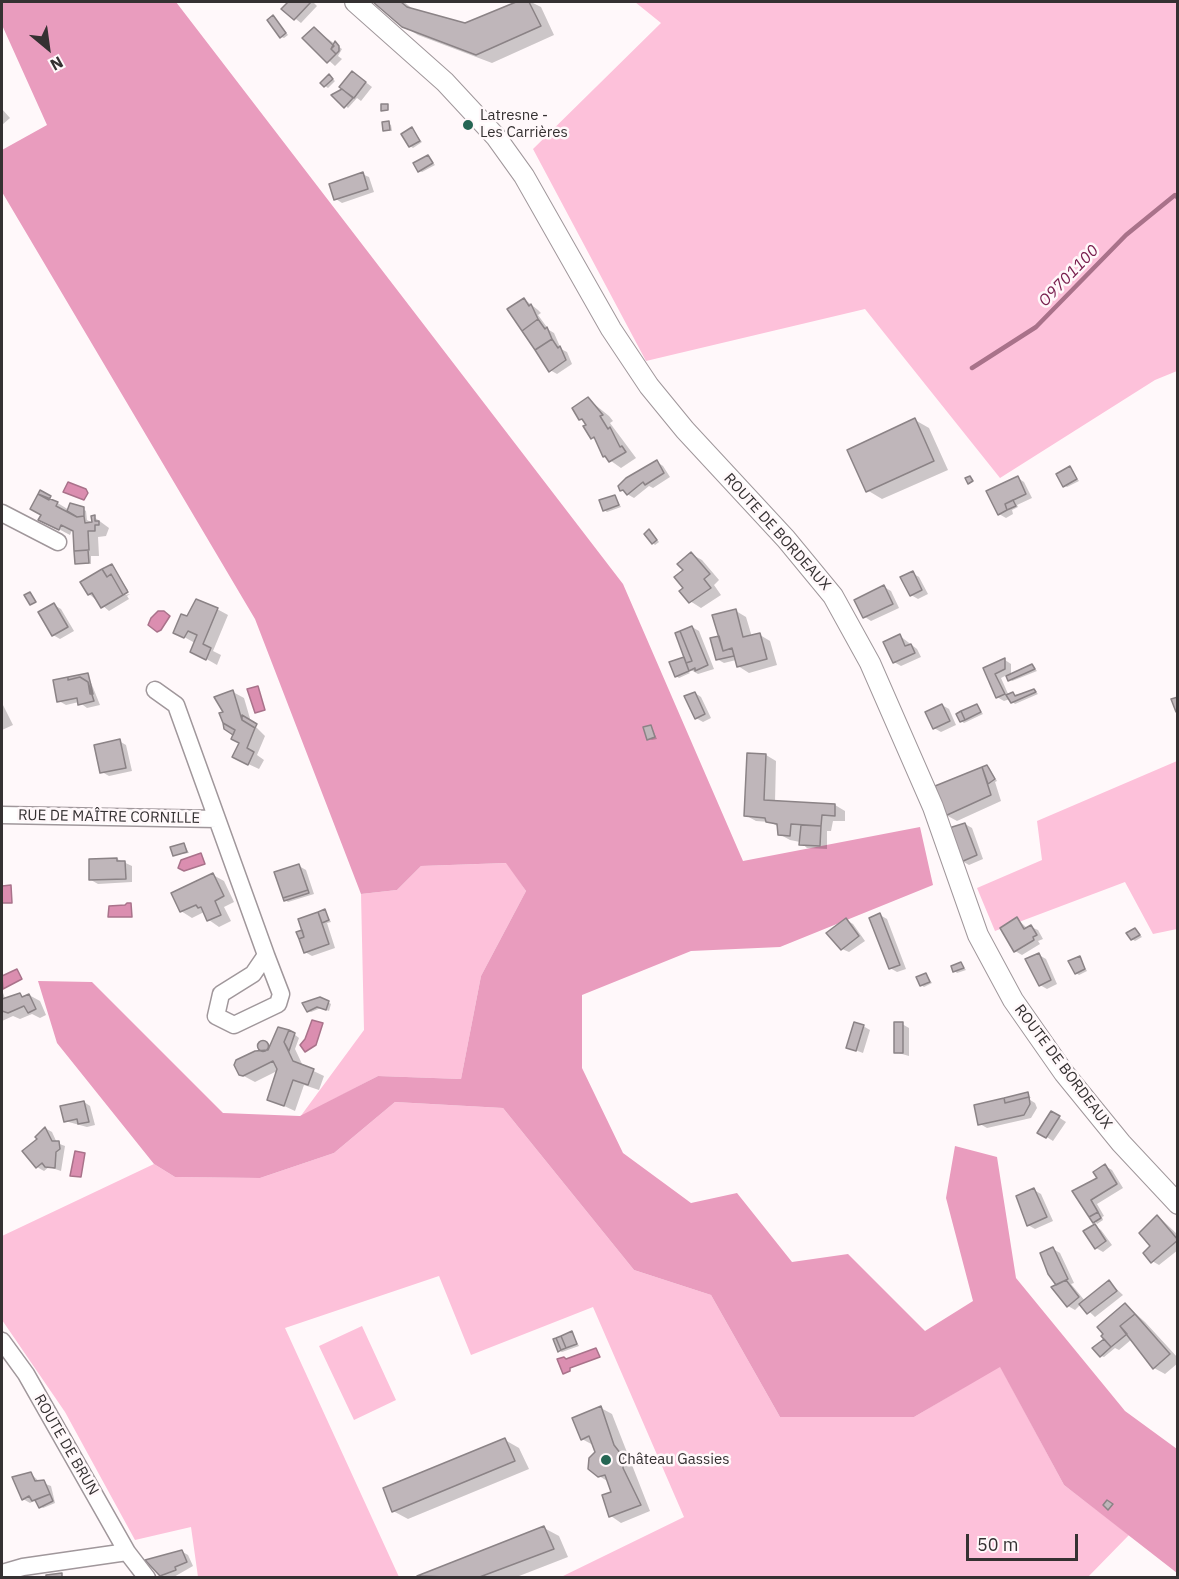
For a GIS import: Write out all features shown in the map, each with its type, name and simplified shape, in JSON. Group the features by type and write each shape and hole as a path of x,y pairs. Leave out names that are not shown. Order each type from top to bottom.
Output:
{"street":[{"name":"ROUTE DE BORDEAUX","path":"355,2 445,82 496,137 524,176 611,328 649,386 685,430 786,539 833,596 870,663 933,807 978,935 1013,1000 1064,1073 1121,1143 1178,1204"},
{"path":"2,513 58,542"},
{"name":"RUE DE MAÎTRE CORNILLE","path":"155,690 176,705 266,955"},
{"name":"RUE DE MAÎTRE CORNILLE","path":"2,815 217,819"},
{"name":"ROUTE DE BRUN","path":"2,1341 26,1374 127,1552 147,1578"},
{"path":"2,1573 23,1567 127,1552"}],"shaded area":[{"path":"2,2 176,2 623,584 743,861 920,827 933,885 780,947 691,951 582,995 582,1068 623,1153 691,1203 737,1193 792,1262 848,1254 925,1331 973,1301 946,1198 955,1146 997,1157 1016,1278 1125,1411 1177,1449 1177,1573 1064,1485 1000,1367 914,1417 780,1417 711,1295 634,1270 503,1108 395,1102 334,1153 260,1178 175,1177 154,1164 57,1043 38,981 92,982 223,1113 300,1116 378,1076 461,1079 481,976 526,891 506,863 421,866 397,890 361,894 255,619 2,192 2,150 47,125 2,25"},
{"path":"635,2 1177,2 1177,371 1155,380 1000,478 865,309 646,361 533,149 661,23"},
{"path":"68,482 86,489 88,493 84,500 63,492"},
{"path":"158,611 164,611 170,616 161,630 157,632 148,625"},
{"path":"258,686 265,710 255,713 247,689"},
{"path":"1177,761 1177,929 1153,934 1125,882 995,931 977,888 1042,860 1037,821"},
{"path":"201,853 205,864 184,871 178,868 181,860"},
{"path":"507,863 526,891 481,976 461,1079 378,1076 300,1117 364,1030 361,894 397,890 421,866"},
{"path":"11,885 12,903 2,903 2,886"},
{"path":"131,903 132,917 108,917 109,906"},
{"path":"17,969 22,979 3,989 2,976"},
{"path":"312,1020 323,1023 316,1045 305,1052 300,1045 305,1039"},
{"path":"395,1102 503,1108 634,1270 711,1295 780,1417 914,1417 1000,1366 1064,1485 1129,1535 1088,1577 561,1577 684,1517 593,1307 471,1355 439,1276 285,1328 399,1577 198,1577 191,1527 135,1540 65,1412 2,1320 2,1236 154,1164 175,1177 260,1178 334,1153"},
{"path":"75,1151 85,1153 81,1177 70,1176"},
{"path":"362,1326 396,1400 354,1420 319,1346"},
{"path":"596,1348 600,1357 570,1368 570,1371 563,1374 557,1359 564,1357 566,1359"}],"building":[{"path":"288,2 311,2 294,20 281,9"},
{"path":"373,2 401,2 407,7 465,23 516,2 529,2 541,26 476,55 402,27"},
{"path":"273,15 286,33 280,38 267,20"},
{"path":"314,27 334,46 331,49 336,54 327,63 302,38"},
{"path":"335,41 339,46 336,54 331,49"},
{"path":"352,71 366,82 354,98 339,87"},
{"path":"329,74 333,79 324,87 320,83"},
{"path":"342,89 353,98 344,108 331,95"},
{"path":"381,104 388,104 388,110 381,111"},
{"path":"389,121 390,130 383,131 382,122"},
{"path":"412,127 420,141 409,147 401,134"},
{"path":"428,155 433,163 418,172 413,163"},
{"path":"363,172 368,189 334,200 329,184"},
{"path":"524,298 529,306 531,304 538,319 522,331 507,309"},
{"path":"538,319 545,329 547,327 552,339 535,350 522,331"},
{"path":"552,339 558,348 560,346 566,360 549,372 535,350"},
{"path":"588,397 603,415 600,416 608,429 610,427 620,447 622,446 626,452 609,462 605,456 603,457 594,437 591,439 583,426 586,425 582,419 579,420 572,408"},
{"path":"915,418 934,461 866,492 847,450"},
{"path":"657,460 664,473 645,485 643,482 627,495 623,490 620,491 618,486 626,478"},
{"path":"1070,466 1077,479 1063,487 1056,474"},
{"path":"970,476 973,481 968,484 965,478"},
{"path":"1018,476 1026,494 1005,504 1007,510 998,515 986,491"},
{"path":"40,490 51,496 49,500 38,494"},
{"path":"38,494 58,502 56,506 77,517 84,516 85,523 92,522 91,516 95,515 95,521 99,521 99,525 95,525 95,531 88,531 89,550 74,551 73,531 61,525 59,530 38,520 41,515 30,509"},
{"path":"615,495 619,505 603,511 599,500"},
{"path":"1013,500 1016,506 1007,510 1005,504"},
{"path":"70,503 84,507 84,516 77,517 67,511"},
{"path":"649,529 657,540 652,544 644,534"},
{"path":"88,550 89,563 75,564 74,551"},
{"path":"691,552 710,574 704,579 711,588 689,603 679,591 683,588 674,577 683,570 677,564"},
{"path":"112,564 128,592 123,595 111,574 107,577 102,569"},
{"path":"102,569 107,577 111,574 123,595 101,608 92,593 88,595 80,582"},
{"path":"913,571 922,590 910,596 900,577"},
{"path":"884,585 893,604 863,618 854,600"},
{"path":"30,592 36,602 30,605 24,595"},
{"path":"196,599 218,608 203,644 211,648 206,660 190,652 197,635 188,631 184,638 173,633 181,614 187,616"},
{"path":"54,603 68,627 52,636 38,612"},
{"path":"736,609 743,637 760,633 767,659 737,667 732,648 723,651 712,615"},
{"path":"692,626 708,665 695,671 695,668 689,671 686,663 692,661 680,631"},
{"path":"680,631 692,661 686,663 675,633"},
{"path":"900,634 905,646 911,644 915,653 893,663 883,642"},
{"path":"719,636 723,651 732,648 734,656 716,660 710,638"},
{"path":"684,657 689,671 675,677 669,662"},
{"path":"1005,658 1005,669 995,674 1005,694 996,698 983,668"},
{"path":"1032,664 1035,669 1008,681 1006,676"},
{"path":"88,673 93,694 90,694 88,682 80,677 68,680 68,677"},
{"path":"68,677 68,680 80,677 88,682 94,701 78,705 77,698 57,702 53,680"},
{"path":"1034,689 1036,692 1011,703 1006,695 1013,692 1015,696"},
{"path":"233,690 242,720 255,728 247,748 254,752 248,765 232,757 239,743 231,739 235,730 223,723 219,713 223,712 214,697"},
{"path":"695,692 705,714 695,719 684,696"},
{"path":"1178,697 1178,711 1176,712 1171,699"},
{"path":"942,704 950,721 933,729 925,712"},
{"path":"977,704 981,712 965,720 961,711"},
{"path":"961,711 965,720 960,722 956,714"},
{"path":"242,715 257,724 255,728 242,720"},
{"path":"223,723 235,730 233,735 224,729"},
{"path":"651,725 655,737 647,740 643,727"},
{"path":"120,739 126,768 100,773 94,745"},
{"path":"747,753 766,754 764,800 835,804 835,816 822,815 821,826 791,824 790,836 778,835 777,824 766,822 765,818 744,816"},
{"path":"987,765 995,779 988,784 982,767"},
{"path":"982,767 991,795 945,816 935,786"},
{"path":"965,823 977,855 961,862 949,828"},
{"path":"801,825 821,826 820,846 799,845"},
{"path":"184,843 187,852 173,856 170,847"},
{"path":"117,858 117,861 125,861 126,879 89,880 89,859"},
{"path":"299,864 308,890 283,898 274,872"},
{"path":"213,873 224,896 215,901 221,915 207,921 201,907 198,908 196,905 180,912 171,893"},
{"path":"308,890 309,893 284,901 283,898"},
{"path":"325,909 329,920 322,923 318,912"},
{"path":"318,912 329,944 304,953 299,939 304,937 298,919"},
{"path":"880,913 900,965 889,969 869,918"},
{"path":"1017,917 1024,929 1031,925 1037,935 1033,937 1034,940 1014,952 1000,928"},
{"path":"846,918 859,936 841,950 826,933"},
{"path":"1135,928 1140,935 1131,940 1126,933"},
{"path":"302,930 304,937 299,939 296,932"},
{"path":"1039,953 1051,980 1039,986 1025,959"},
{"path":"1080,956 1085,969 1075,974 1068,961"},
{"path":"961,962 964,968 953,972 951,966"},
{"path":"926,973 930,982 920,986 916,977"},
{"path":"20,993 22,997 29,994 36,1009 28,1013 24,1006 8,1013 2,1011 2,999"},
{"path":"320,997 329,1001 326,1010 317,1007 307,1012 302,1003"},
{"path":"854,1022 864,1025 856,1051 846,1048"},
{"path":"894,1022 903,1022 903,1053 894,1053"},
{"path":"278,1027 289,1030 284,1042 293,1061 314,1069 308,1085 293,1080 284,1106 267,1100 277,1069 273,1061 243,1076 239,1075 234,1065 236,1060 255,1051 268,1050"},
{"path":"289,1030 295,1033 289,1051 284,1042"},
{"path":"263,1041 267,1042 267,1050 263,1051 259,1050 258,1046 259,1042"},
{"path":"1028,1092 1029,1097 1005,1103 1004,1098"},
{"path":"1029,1097 1030,1104 1024,1115 978,1125 974,1105 1004,1098 1005,1103"},
{"path":"84,1101 89,1122 78,1124 77,1119 64,1122 60,1106"},
{"path":"1051,1111 1060,1116 1046,1138 1037,1133"},
{"path":"45,1127 52,1141 59,1141 60,1149 56,1152 55,1168 45,1167 42,1163 36,1168 22,1151 37,1139 35,1137"},
{"path":"1105,1164 1117,1184 1091,1200 1098,1212 1089,1217 1072,1191 1097,1178 1093,1172"},
{"path":"1034,1188 1047,1217 1027,1226 1016,1196"},
{"path":"1098,1212 1101,1218 1093,1223 1089,1217"},
{"path":"1157,1215 1178,1240 1151,1263 1143,1253 1150,1246 1139,1233"},
{"path":"1095,1224 1106,1241 1095,1249 1083,1231"},
{"path":"1053,1247 1068,1279 1056,1285 1048,1274 1040,1253"},
{"path":"1066,1280 1079,1297 1067,1307 1051,1287"},
{"path":"1109,1280 1117,1291 1087,1314 1079,1304"},
{"path":"1125,1303 1135,1314 1120,1326 1127,1334 1111,1347 1101,1336 1103,1334 1097,1327"},
{"path":"1135,1314 1170,1354 1153,1369 1120,1326"},
{"path":"572,1331 577,1344 566,1348 561,1336"},
{"path":"561,1336 566,1348 561,1350 556,1338"},
{"path":"556,1338 561,1350 558,1352 553,1339"},
{"path":"1104,1339 1111,1347 1100,1357 1092,1348"},
{"name":"Château Gassies","path":"601,1406 614,1445 624,1458 623,1468 641,1505 609,1517 602,1495 611,1492 605,1475 598,1477 588,1469 589,1458 595,1452 589,1436 581,1440 572,1418"},
{"path":"505,1438 515,1461 392,1512 383,1488"},
{"path":"31,1472 35,1481 44,1480 50,1494 32,1501 29,1496 22,1500 12,1477"},
{"path":"50,1494 53,1501 39,1508 35,1500"},
{"path":"1107,1500 1113,1504 1108,1510 1103,1505"},
{"path":"544,1526 554,1549 477,1578 417,1576"},
{"path":"182,1550 187,1562 175,1567 176,1570 160,1576 145,1560"},
{"path":"62,1573 62,1578 46,1578 46,1575"}],"waterway":[{"name":"O9701100","path":"972,368 1036,327 1126,235 1175,195 1178,198"}],"place":[{"name":"Latresne - Les Carrières","path":"468,125"},
{"name":"Château Gassies","path":"606,1460"}]}
